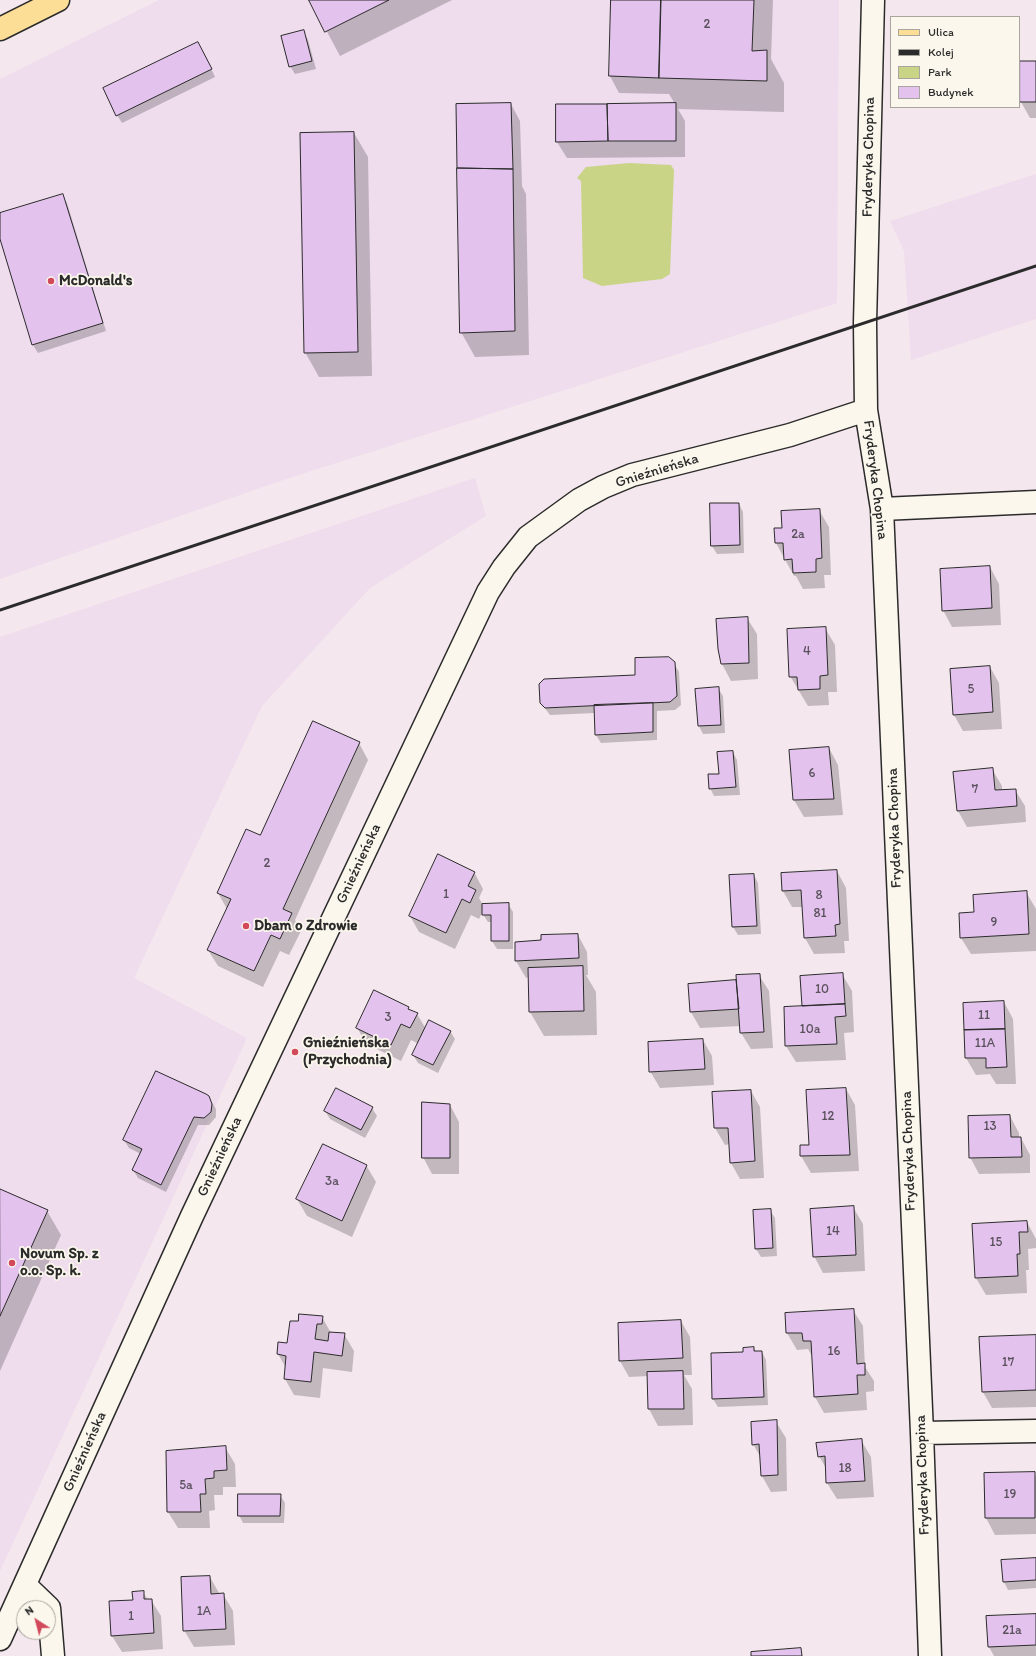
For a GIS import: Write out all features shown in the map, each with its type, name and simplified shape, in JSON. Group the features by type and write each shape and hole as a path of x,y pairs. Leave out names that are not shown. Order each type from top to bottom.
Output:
{"main road":[{"path":"0,29 58,0"}],"street":[{"name":"Fryderyka Chopina","path":"873,0 865,323 866,410 882,509 922,1433 930,1656"},
{"name":"Gnieźnieńska","path":"0,1639 196,1209 482,606 504,567 528,537 579,500 603,487 632,475 790,435 866,410"},
{"path":"882,509 1036,502"},
{"path":"922,1433 1036,1431"},
{"path":"25,1585 49,1608 53,1656"}],"shaded area":[{"path":"159,0 839,0 837,303 277,482 0,579 0,79"},
{"path":"1036,174 1036,319 911,360 904,251 890,221"},
{"path":"475,478 486,516 370,588 262,706 134,978 247,1038 0,1571 0,637"}],"green space":[{"path":"629,163 671,165 674,170 670,274 662,279 602,286 583,278 581,181 577,178 586,167"}],"building":[{"path":"309,0 389,0 325,32"},
{"path":"611,0 661,0 659,78 609,76"},
{"path":"661,0 754,0 752,51 767,50 767,81 659,78"},
{"path":"304,30 312,61 289,67 281,36"},
{"path":"198,42 212,69 116,116 103,88"},
{"path":"1020,61 1036,61 1036,102 1020,102"},
{"path":"511,103 513,169 457,168 456,104"},
{"path":"676,103 676,141 608,141 607,104"},
{"path":"556,104 607,104 608,141 556,142"},
{"path":"354,132 358,352 304,353 300,133"},
{"path":"457,168 513,169 515,331 460,333"},
{"name":"McDonald's","path":"63,194 103,323 32,345 0,239 0,213"},
{"path":"710,503 739,503 740,545 711,546"},
{"path":"820,509 822,558 816,559 816,572 793,573 792,559 784,560 783,543 775,543 774,528 782,528 781,511"},
{"path":"990,566 992,608 942,611 940,569"},
{"path":"748,617 749,663 721,664 718,649 716,619"},
{"path":"826,627 828,675 820,676 820,689 798,690 797,677 789,677 787,629"},
{"path":"669,657 675,662 677,696 670,702 545,708 540,703 539,684 544,679 635,675 635,658"},
{"path":"990,666 993,712 953,715 950,669"},
{"path":"719,687 721,725 698,726 695,689"},
{"path":"653,703 653,732 595,735 594,705"},
{"path":"313,721 360,742 283,909 292,913 280,939 271,935 254,971 207,950 231,899 217,893 246,829 260,835"},
{"path":"829,747 834,799 793,800 789,750"},
{"path":"733,751 736,787 709,789 708,774 719,774 717,752"},
{"path":"993,768 995,790 1016,789 1017,806 957,811 953,772"},
{"path":"438,854 475,872 468,886 476,890 470,903 462,899 446,933 409,916"},
{"path":"837,870 840,924 835,925 836,936 804,938 801,890 782,891 781,873"},
{"path":"754,874 757,926 732,927 729,875"},
{"path":"1027,891 1029,934 960,938 959,913 974,912 973,895"},
{"path":"509,903 509,941 491,941 491,915 482,915 482,904"},
{"path":"578,934 579,958 515,961 515,942 541,940 541,935"},
{"path":"583,966 584,1011 529,1012 528,968"},
{"path":"843,973 845,1004 802,1006 800,976"},
{"path":"760,974 764,1032 740,1033 736,975"},
{"path":"736,980 739,1009 690,1012 688,984"},
{"path":"374,990 418,1013 410,1028 401,1024 391,1045 356,1028"},
{"path":"1004,1001 1005,1029 964,1030 963,1003"},
{"path":"845,1004 846,1016 835,1017 837,1044 785,1046 784,1007"},
{"path":"429,1020 451,1031 433,1065 412,1055"},
{"path":"1005,1029 1007,1067 986,1068 986,1058 965,1058 964,1030"},
{"path":"703,1039 705,1069 649,1072 648,1042"},
{"path":"156,1071 206,1094 209,1096 212,1104 211,1112 204,1118 194,1117 161,1185 132,1170 142,1149 123,1140"},
{"path":"336,1088 373,1107 361,1130 324,1111"},
{"path":"846,1088 850,1155 800,1156 800,1145 809,1145 806,1090"},
{"path":"751,1090 755,1161 730,1163 728,1128 714,1128 712,1092"},
{"path":"422,1102 450,1104 450,1158 422,1158"},
{"path":"1010,1115 1011,1137 1021,1137 1022,1157 969,1158 968,1116"},
{"path":"323,1144 367,1165 342,1221 296,1199"},
{"name":"Novum Sp. z o.o. Sp. k.","path":"0,1189 48,1210 0,1316"},
{"path":"854,1206 856,1255 813,1257 810,1209"},
{"path":"771,1209 773,1248 755,1249 753,1210"},
{"path":"1027,1221 1028,1232 1019,1232 1020,1254 1017,1254 1018,1276 975,1278 972,1224"},
{"path":"854,1309 857,1364 865,1363 865,1375 857,1375 858,1394 814,1397 811,1341 803,1341 802,1333 786,1333 785,1313"},
{"path":"299,1314 323,1316 322,1324 317,1324 315,1339 328,1341 329,1332 345,1333 342,1356 314,1352 311,1382 284,1379 286,1356 277,1354 278,1342 287,1343 290,1321 298,1321"},
{"path":"681,1320 683,1358 619,1361 618,1323"},
{"path":"1036,1335 1036,1390 982,1392 979,1337"},
{"path":"754,1347 754,1351 762,1351 764,1397 712,1399 711,1353 743,1352 743,1348"},
{"path":"683,1371 684,1409 648,1409 647,1372"},
{"path":"777,1420 778,1475 761,1476 759,1444 752,1445 751,1422"},
{"path":"862,1439 865,1481 826,1483 825,1456 818,1457 816,1443"},
{"path":"226,1446 227,1470 214,1471 214,1478 205,1479 206,1494 200,1494 201,1512 167,1512 166,1451"},
{"path":"1035,1472 1035,1518 985,1518 984,1473"},
{"path":"238,1494 281,1494 280,1516 238,1516"},
{"path":"1036,1558 1036,1580 1003,1582 1001,1560"},
{"path":"210,1576 211,1594 224,1593 226,1629 183,1631 181,1577"},
{"path":"144,1591 144,1599 152,1599 154,1633 111,1636 109,1601 133,1600 132,1592"},
{"path":"1036,1614 1036,1645 988,1647 986,1616"},
{"path":"801,1648 802,1656 751,1656 751,1652"}],"railway":[{"path":"0,610 1036,266"}],"place":[{"name":"McDonald's","path":"51,281"},
{"name":"Dbam o Zdrowie","path":"246,926"},
{"name":"Gnieźnieńska (Przychodnia)","path":"295,1052"},
{"name":"Novum Sp. z o.o. Sp. k.","path":"12,1263"}]}
